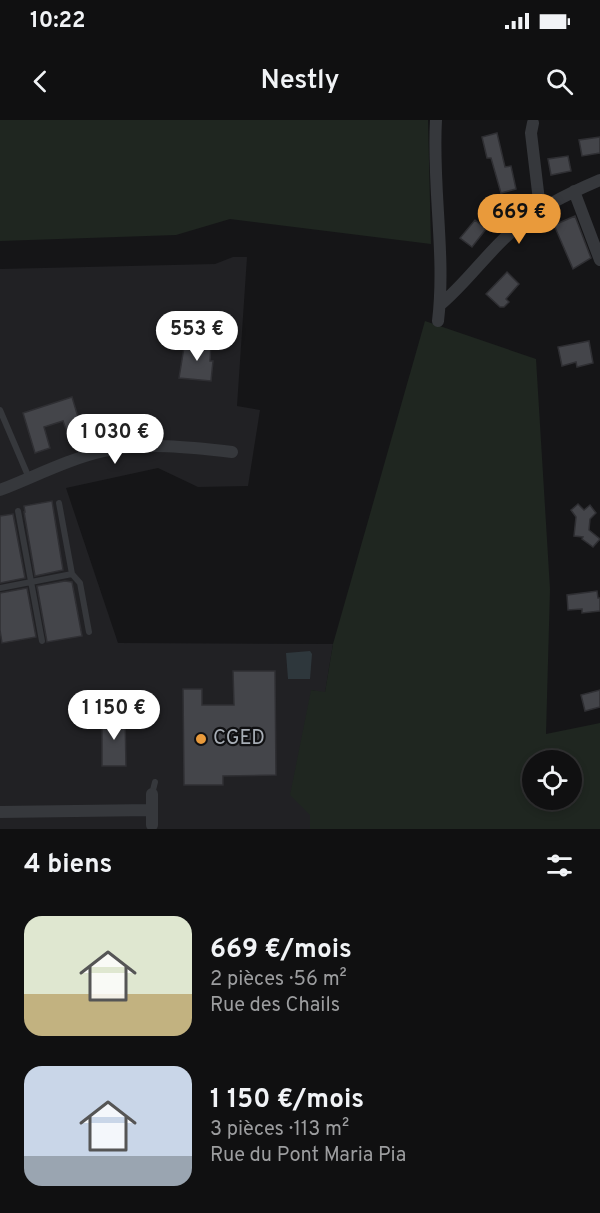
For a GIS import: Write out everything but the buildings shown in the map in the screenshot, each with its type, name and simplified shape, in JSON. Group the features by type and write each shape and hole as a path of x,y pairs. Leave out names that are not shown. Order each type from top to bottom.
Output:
{"street":[{"path":"436,120 440,254 438,321"},
{"path":"533,123 531,133 540,209"},
{"path":"440,305 459,290 508,234 540,209 600,180"},
{"path":"574,191 600,260"},
{"path":"0,490 76,459 104,451 131,447 178,446 232,452"},
{"path":"152,827 151,810 154,788"},
{"path":"0,812 151,810"}],"lane":[{"path":"0,410 30,478"},
{"path":"59,503 72,574 80,583 89,632"},
{"path":"18,511 42,641"},
{"path":"0,588 72,574"}],"shaded area":[{"path":"0,120 428,120 431,244 230,219 176,235 0,241"},
{"path":"233,257 247,257 237,406 260,410 248,486 198,487 158,468 66,488 118,643 333,644 325,693 311,690 310,829 0,829 0,269 215,264"},
{"path":"425,321 536,359 550,589 546,734 600,723 600,829 310,829 310,815 290,795 311,690 325,692 333,644"},
{"path":"310,651 312,654 310,679 288,679 286,653"}],"place":[{"name":"CGED","path":"201,739"}]}
